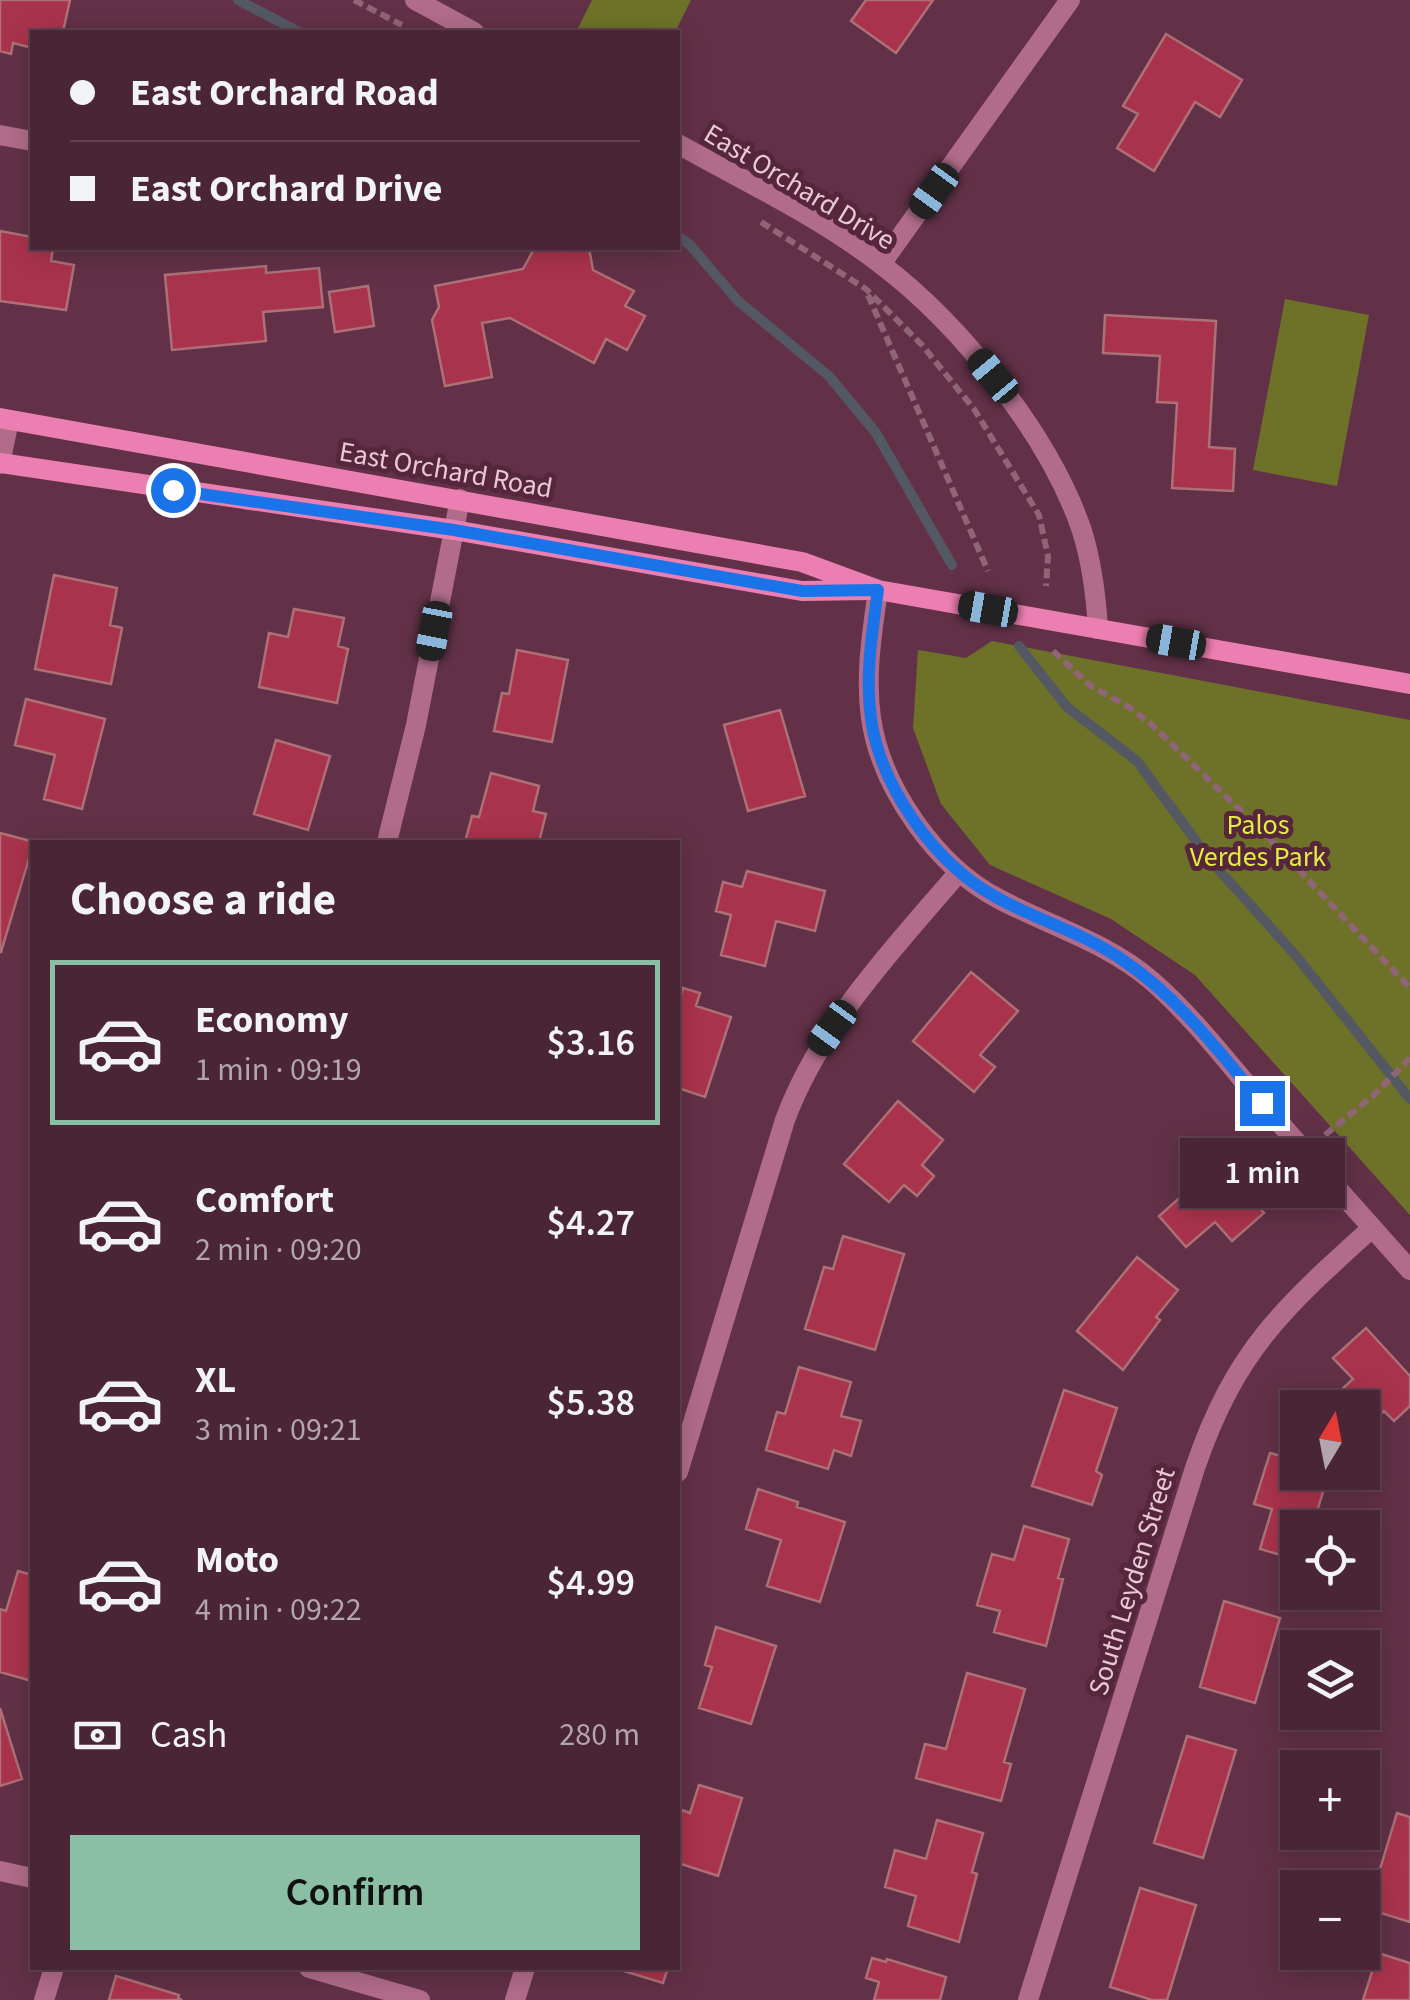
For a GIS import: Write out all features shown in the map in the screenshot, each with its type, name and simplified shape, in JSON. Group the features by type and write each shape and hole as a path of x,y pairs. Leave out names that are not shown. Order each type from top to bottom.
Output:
{"main road":[{"name":"East Orchard Road","path":"4,419 802,562 878,590 1410,684"},
{"name":"East Orchard Road","path":"0,464 454,530 802,591 878,590"}],"street":[{"path":"415,0 470,30"},
{"path":"882,264 1070,0"},
{"path":"0,135 30,141"},
{"name":"East Orchard Drive","path":"680,145 832,231 882,264 938,313 965,343 993,376 1071,502 1090,558 1098,629"},
{"path":"0,464 4,419"},
{"path":"387,840 416,725 460,499"},
{"path":"878,590 869,672 874,731 909,813 944,858 996,897 1090,940 1150,980 1200,1030 1410,1270"},
{"path":"680,1465 804,1071 832,1028 959,872"},
{"name":"South Leyden Street","path":"1028,2000 1195,1468 1220,1401 1256,1342 1278,1316 1372,1228"},
{"path":"0,1871 30,1878"},
{"path":"44,2000 53,1970"},
{"path":"316,1970 420,2000"},
{"path":"515,2000 524,1970"}],"path":[{"path":"354,0 411,30"},
{"path":"747,213 866,289 932,357 974,409 1039,515 1046,535 1046,586"},
{"path":"866,289 988,571"},
{"path":"1053,651 1072,671 1130,708 1180,752 1263,832 1410,988"},
{"path":"1304,1152 1376,1093 1410,1058"}],"green space":[{"path":"592,0 691,0 676,30 577,30"},
{"path":"1285,299 1369,315 1337,486 1253,470"},
{"name":"Palos Verdes Park","path":"992,641 1410,720 1410,1215 1195,975 1111,919 990,865 941,804 913,728 918,650 966,658"}],"building":[{"path":"0,0 70,0 63,30 30,30 30,47 13,43 11,54 0,51"},
{"path":"866,0 933,0 896,53 851,21"},
{"path":"1166,34 1242,80 1220,117 1195,102 1154,171 1117,148 1138,114 1123,106"},
{"path":"0,231 30,237 30,250 53,250 51,261 74,265 66,310 0,301"},
{"path":"533,250 589,250 593,270 634,291 625,306 645,316 627,350 606,339 594,363 510,318 482,323 492,377 445,386 432,320 439,307 435,286 523,269"},
{"path":"266,266 266,273 319,268 323,307 263,312 266,341 172,350 165,275"},
{"path":"368,286 374,326 335,332 329,292"},
{"path":"1105,315 1216,321 1209,447 1235,449 1233,491 1172,488 1177,403 1157,402 1160,356 1103,353"},
{"path":"54,575 117,588 110,625 122,628 111,684 35,669"},
{"path":"294,609 344,618 338,646 348,649 337,703 259,687 269,633 288,637"},
{"path":"517,650 568,660 552,742 494,731 502,693 509,694"},
{"path":"26,699 105,719 82,809 44,799 55,755 15,745"},
{"path":"780,710 805,796 748,811 724,725"},
{"path":"276,740 330,756 308,830 254,814"},
{"path":"491,773 539,786 533,811 546,814 540,840 466,840 472,816 479,817"},
{"path":"0,833 30,841 30,855 0,952"},
{"path":"747,871 825,891 815,931 776,921 765,966 721,955 731,915 716,911 723,882 742,887"},
{"path":"971,972 1018,1011 980,1055 995,1067 974,1092 913,1041"},
{"path":"683,988 700,993 696,1006 731,1017 705,1097 680,1089"},
{"path":"898,1101 943,1140 922,1165 934,1176 917,1196 904,1185 889,1202 844,1164"},
{"path":"1220,1162 1264,1213 1232,1241 1215,1222 1186,1247 1159,1216"},
{"path":"843,1236 904,1254 875,1350 805,1329 824,1267 833,1269"},
{"path":"1137,1257 1178,1290 1123,1370 1077,1331"},
{"path":"1366,1328 1410,1376 1410,1406 1394,1421 1384,1411 1380,1415 1380,1390 1341,1390 1353,1379 1333,1358"},
{"path":"799,1367 851,1382 841,1416 861,1421 851,1456 834,1450 828,1469 766,1450 777,1412 785,1414"},
{"path":"1064,1390 1117,1408 1096,1471 1102,1475 1092,1505 1032,1486"},
{"path":"1270,1453 1280,1456 1280,1490 1324,1490 1317,1510 1280,1510 1280,1555 1260,1549 1272,1509 1254,1504"},
{"path":"758,1489 845,1522 820,1602 767,1586 781,1540 746,1529"},
{"path":"1024,1526 1069,1539 1046,1646 994,1632 1000,1611 977,1605 992,1554 1014,1560"},
{"path":"18,1571 30,1574 30,1680 0,1672 0,1609 6,1611"},
{"path":"1224,1601 1280,1618 1255,1703 1200,1687"},
{"path":"716,1627 776,1646 751,1724 699,1708 712,1667 705,1665"},
{"path":"967,1673 1025,1689 1004,1762 1011,1764 1001,1801 916,1778 925,1744 946,1749"},
{"path":"0,1708 22,1779 0,1786"},
{"path":"1187,1736 1236,1750 1203,1858 1154,1843"},
{"path":"699,1785 742,1798 718,1876 680,1864 680,1816 682,1810 690,1813"},
{"path":"1397,1813 1410,1817 1410,1922 1380,1913 1380,1870"},
{"path":"937,1820 983,1833 959,1942 908,1926 916,1896 885,1887 895,1850 926,1859"},
{"path":"1140,1888 1196,1905 1167,2000 1152,2000 1110,1987"},
{"path":"1380,1954 1410,1963 1410,2000 1363,2000 1373,1970 1380,1970"},
{"path":"872,1958 946,1977 940,2000 874,2000 879,1982 866,1978"},
{"path":"621,1970 667,1970 663,1983"},
{"path":"116,1976 179,1995 182,2000 109,2000"}],"waterway":[{"path":"238,0 295,30"},
{"path":"680,238 738,301 829,376 876,433 952,565"},
{"path":"1019,646 1067,707 1137,761 1210,860 1297,957 1410,1099"}],"route":[{"path":"173,490 454,530 802,591 878,590 869,672 871,719 884,762 909,813 944,858 977,886 1090,940 1150,980 1200,1030 1262,1103"}]}
